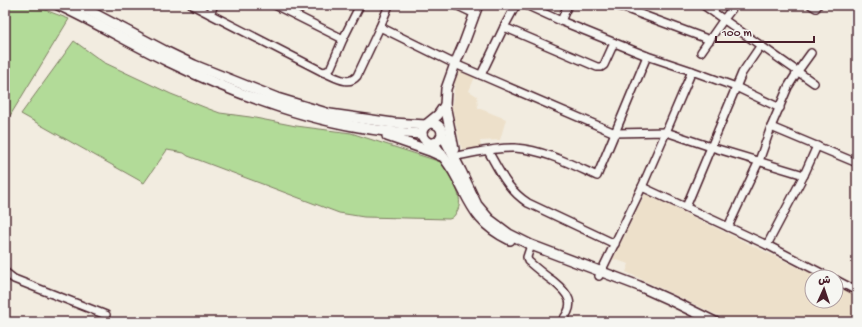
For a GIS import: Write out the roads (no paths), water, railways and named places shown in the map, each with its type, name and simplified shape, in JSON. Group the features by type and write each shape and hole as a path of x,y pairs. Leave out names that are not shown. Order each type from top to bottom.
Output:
{"main road":[{"path":"58,5 82,16 127,41 217,84 294,112 359,128 399,140 445,158"},
{"path":"78,5 194,65 277,98 330,114 393,123 426,125 430,123 437,124 440,126 442,134 462,171"},
{"path":"445,105 438,115 426,125 422,131 425,140 428,142 433,143 439,141 442,134 445,105 446,89 477,9"},
{"path":"445,105 456,156 477,205 489,219 509,234 531,247"},
{"path":"359,128 398,133 422,134"},
{"path":"433,143 445,158 469,202 481,220 493,230 507,238 600,274 658,294 715,322"},
{"path":"600,274 690,314 704,322"}],"street":[{"path":"192,5 343,81 350,81 357,76 380,28 389,5"},
{"path":"210,14 214,5"},
{"path":"275,5 343,39"},
{"path":"323,72 331,67 360,5"},
{"path":"456,5 477,9"},
{"path":"481,75 516,5"},
{"path":"526,5 647,56 736,87 780,108"},
{"path":"561,21 568,5"},
{"path":"616,5 710,40"},
{"path":"703,5 814,83"},
{"path":"702,52 735,5"},
{"path":"811,5 816,8 818,5"},
{"path":"504,27 597,67 604,65 614,43"},
{"path":"380,28 455,64 615,133 666,132 804,175"},
{"path":"686,207 742,73 761,45"},
{"path":"728,227 759,161 771,127 788,87 811,54"},
{"path":"456,156 514,148 536,151 562,160 597,176 647,56"},
{"path":"600,274 642,187 692,71"},
{"path":"771,127 857,163"},
{"path":"767,246 804,175 817,146"},
{"path":"488,151 510,187 521,198 528,203 615,244"},
{"path":"642,187 813,269"},
{"path":"531,247 527,257 528,261 563,289 568,296 570,303 569,311 561,322"},
{"path":"6,274 14,279 106,315"},
{"path":"844,284 857,291"}]}
